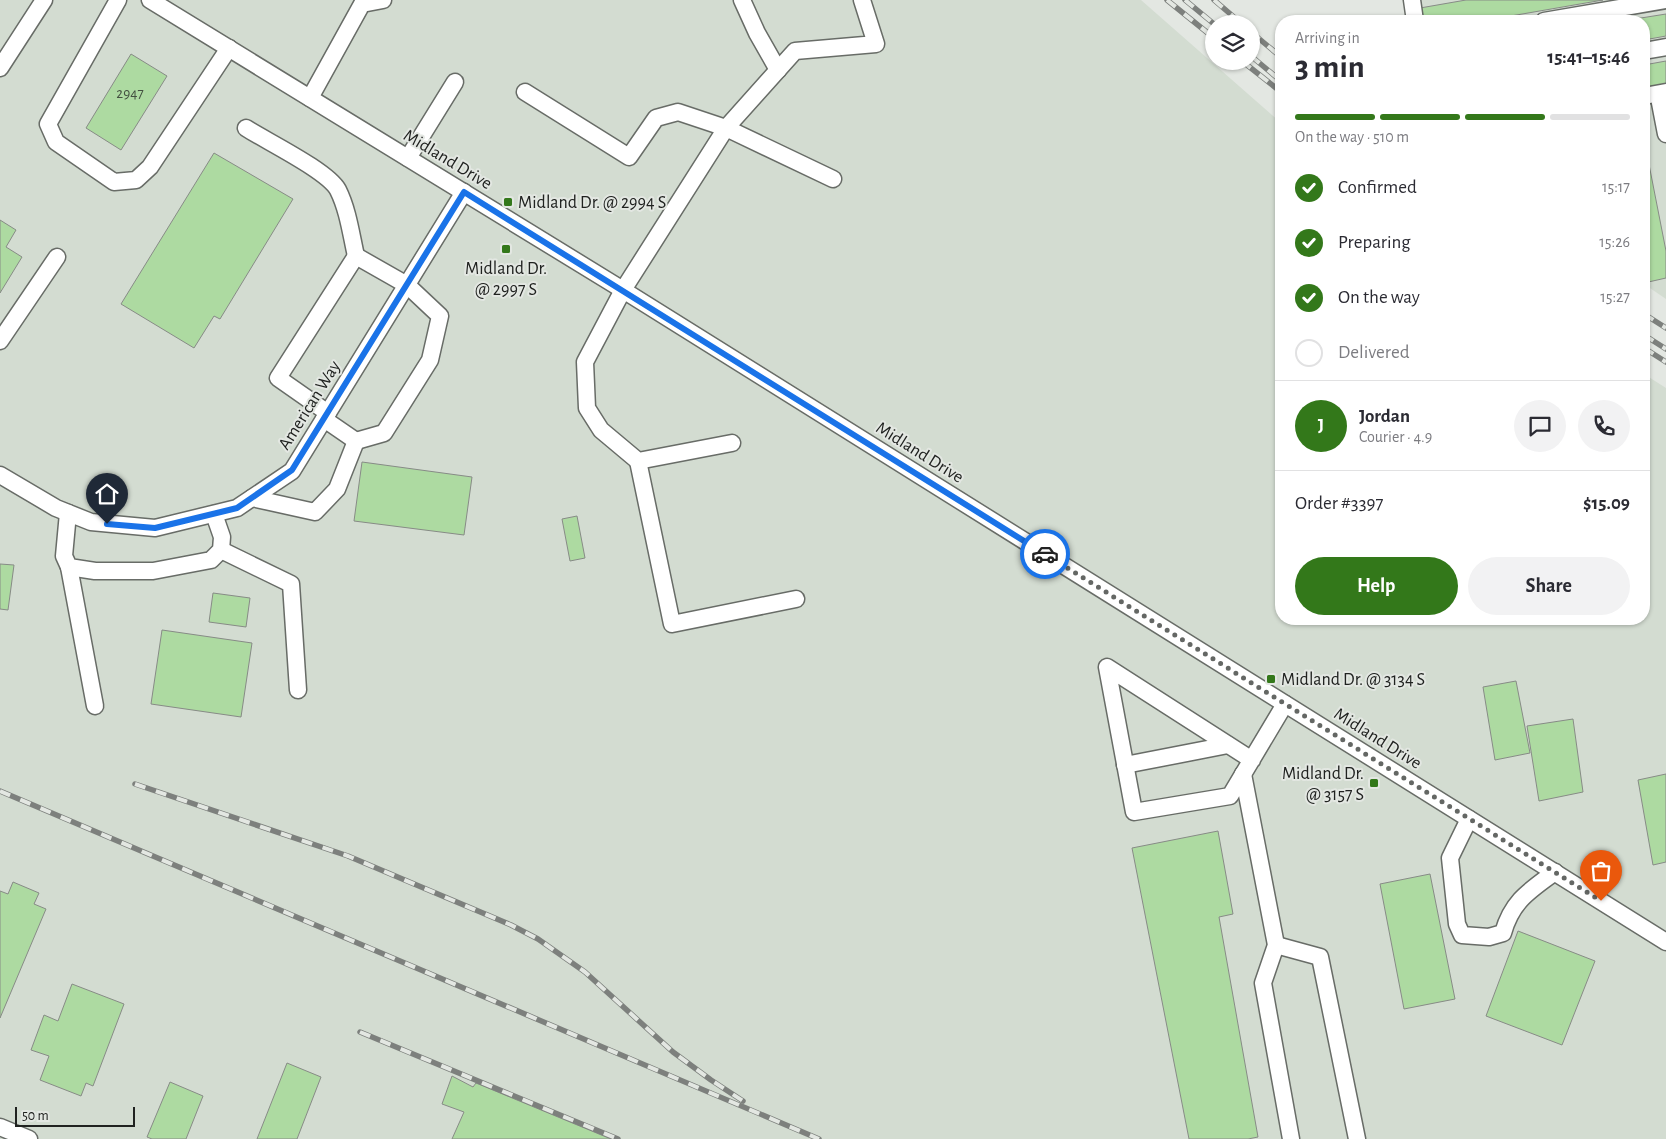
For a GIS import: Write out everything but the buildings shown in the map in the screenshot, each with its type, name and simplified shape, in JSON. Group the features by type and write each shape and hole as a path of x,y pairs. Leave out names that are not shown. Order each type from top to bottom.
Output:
{"street":[{"path":"0,68 44,0"},
{"path":"118,0 48,124 56,142 114,182 136,180 150,167 228,48"},
{"name":"Midland Drive","path":"150,0 623,290 1666,942"},
{"path":"310,98 362,4 382,0"},
{"path":"742,0 757,33 778,70"},
{"path":"796,599 672,624 638,461 601,430 587,408 585,362 623,290 726,128 795,51 876,44 862,0"},
{"path":"1412,0 1414,15"},
{"path":"1578,15 1658,1"},
{"path":"1650,50 1666,47"},
{"path":"408,158 455,82"},
{"path":"525,92 629,157 656,118 678,112 726,128 833,179"},
{"path":"1650,95 1666,92"},
{"path":"1666,102 1660,103 1666,134"},
{"path":"246,128 317,170 337,188 345,207 356,256 278,378 356,440"},
{"name":"American Way","path":"0,475 68,513 91,522 155,528 237,508 292,470 464,192"},
{"path":"356,256 407,285 440,316 430,360 384,433 356,440"},
{"path":"0,341 57,257"},
{"path":"252,498 315,512 337,489 356,440"},
{"path":"638,461 732,442"},
{"path":"68,513 64,556 69,567 95,706"},
{"path":"69,567 95,571 154,571 211,560 221,550 222,537 214,514"},
{"path":"221,550 291,584 298,690"},
{"path":"1285,704 1247,767 1230,796 1134,812 1107,667 1228,745 1247,767 1276,944 1264,983 1291,1139"},
{"path":"1125,765 1228,745"},
{"path":"1469,819 1450,858 1457,924 1462,934 1490,937 1503,933 1506,919 1519,899 1555,872"},
{"path":"1276,944 1320,957 1357,1139"},
{"path":"0,1127 29,1139"}],"shaded area":[{"path":"0,0 1141,0 1205,56 1205,70 1221,70 1275,118 1275,625 1650,625 1650,378 1666,388 1666,1139 0,1139"},
{"path":"1403,0 1666,0 1666,299 1650,288 1650,15 1406,15"}],"railway":[{"path":"1167,0 1205,31"},
{"path":"1185,0 1205,17"},
{"path":"1214,0 1232,15"},
{"path":"1260,40 1275,52"},
{"path":"1260,64 1275,76"},
{"path":"1253,70 1275,87"},
{"path":"1650,318 1666,328"},
{"path":"1650,339 1666,349"},
{"path":"1650,352 1666,362"},
{"path":"135,784 348,856 511,925 538,939 585,972 673,1052 743,1101"},
{"path":"0,791 819,1139"},
{"path":"360,1032 618,1139"}],"way so far":[{"path":"1045,554 1601,901"}],"place":[{"name":"Midland Dr. @ 2994 S","path":"508,202"},
{"name":"Midland Dr. @ 2997 S","path":"506,249"},
{"name":"Midland Dr. @ 3134 S","path":"1271,679"},
{"name":"Midland Dr. @ 3157 S","path":"1374,783"}],"route":[{"path":"107,524 155,528 237,508 292,470 464,192 1045,554"}]}
